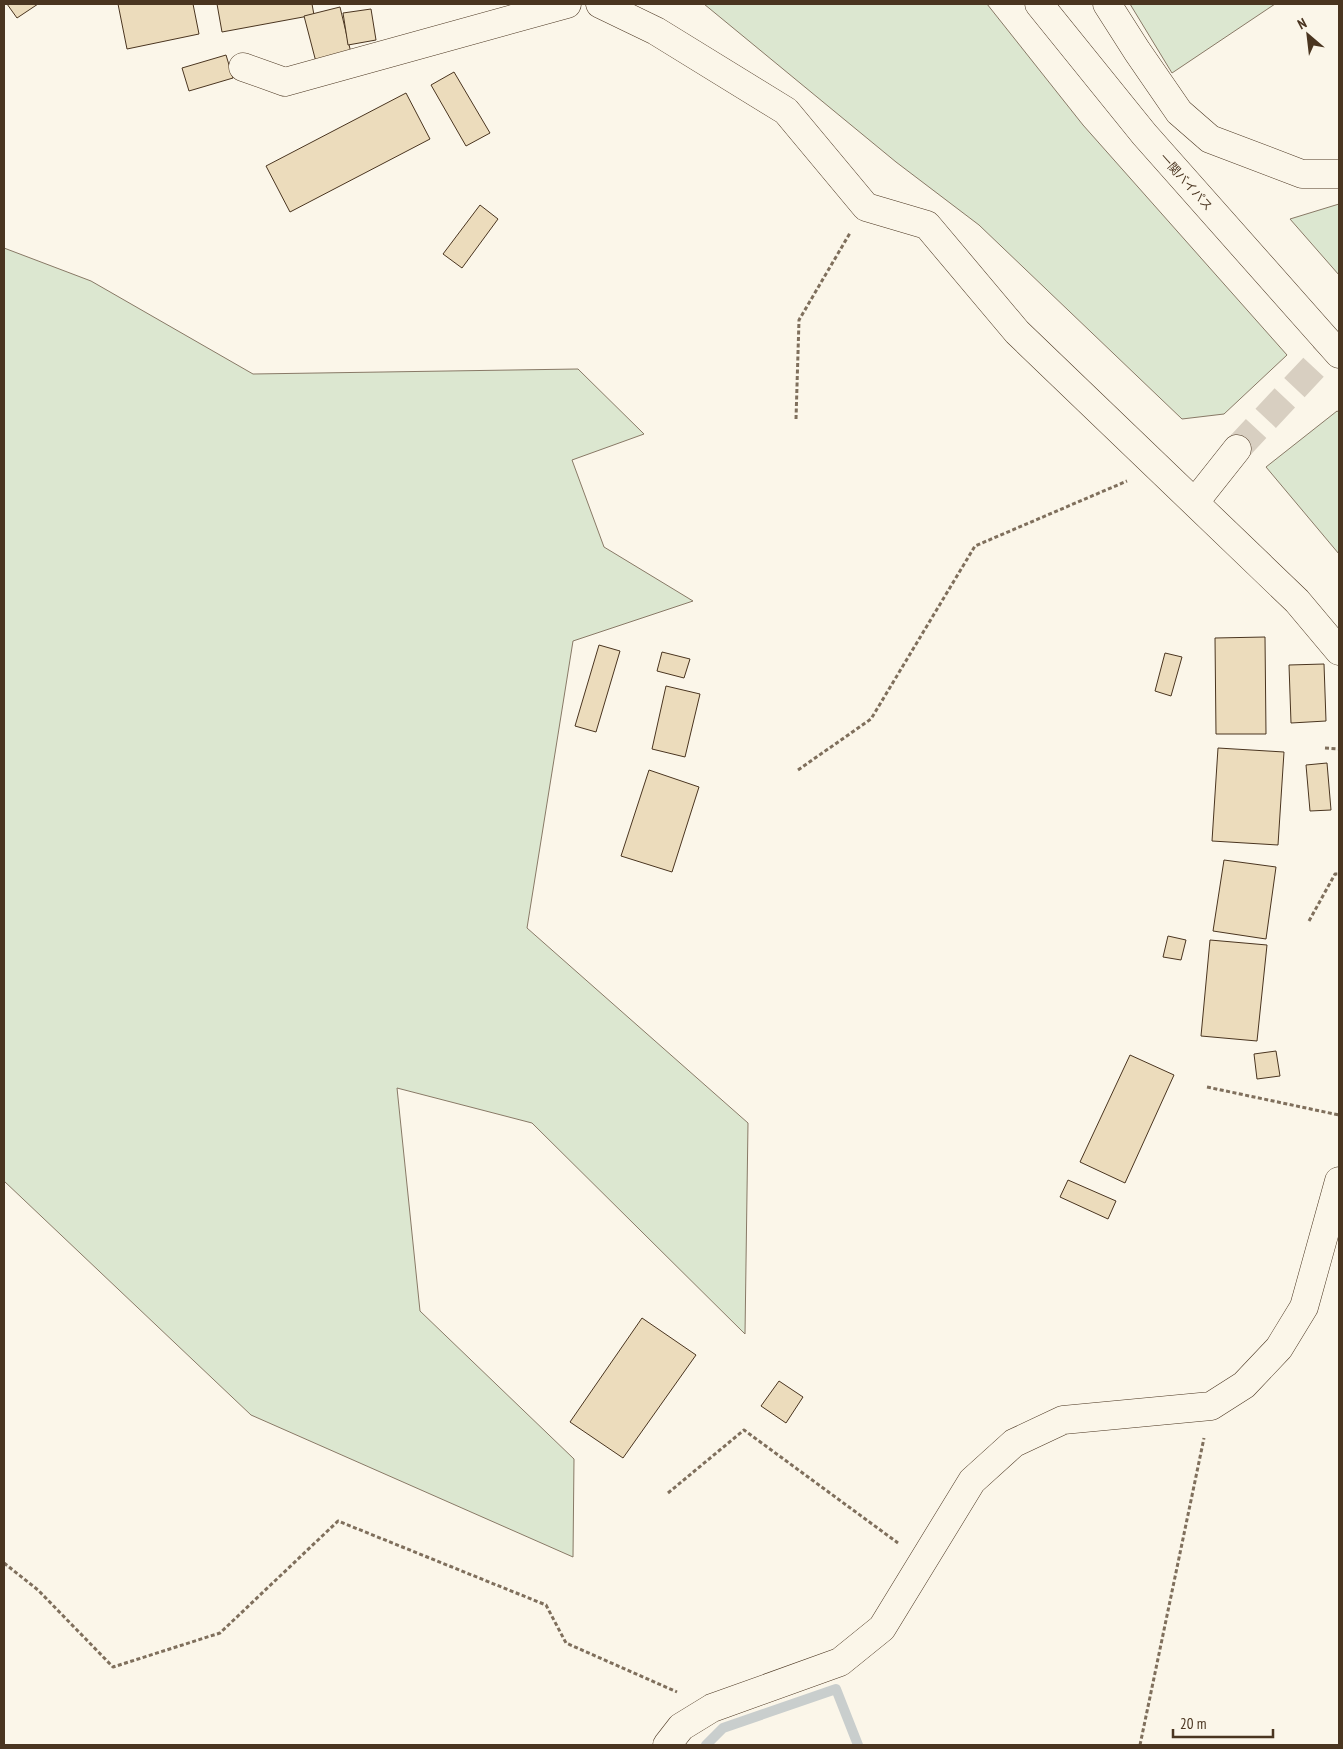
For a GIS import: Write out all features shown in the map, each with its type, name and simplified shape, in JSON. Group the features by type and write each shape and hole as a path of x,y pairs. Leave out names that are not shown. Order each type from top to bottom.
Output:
{"main road":[{"path":"243,67 285,82 567,4"},
{"path":"600,4 656,31 786,111 866,206 927,226 1017,332 1297,600 1339,651"},
{"name":"一関バイパス","path":"1039,4 1144,134 1339,354"},
{"path":"1107,4 1179,112 1210,139 1302,174 1339,174"},
{"path":"1195,502 1237,449"},
{"path":"667,1745 681,1727 712,1708 840,1662 882,1628 972,1481 1014,1443 1063,1420 1210,1406 1244,1385 1279,1348 1304,1307 1339,1182"}],"path":[{"path":"796,419 799,320 866,206"},
{"path":"798,770 871,719 975,546 1160,468"},
{"path":"1326,748 1339,749"},
{"path":"1309,921 1335,874 1339,874"},
{"path":"1207,1087 1339,1115"},
{"path":"1140,1745 1210,1406"},
{"path":"668,1493 744,1430 923,1561"},
{"path":"4,1563 38,1590 113,1667 220,1633 338,1521 546,1605 566,1643 712,1708"}],"green space":[{"path":"704,4 987,4 1083,125 1287,355 1224,414 1182,419 979,225 896,162"},
{"path":"1130,4 1275,4 1172,73"},
{"path":"1339,204 1339,275 1290,219"},
{"path":"4,248 91,281 253,374 578,369 644,434 572,460 604,547 693,601 573,641 527,928 748,1123 745,1334 532,1123 397,1088 420,1311 574,1459 573,1557 251,1415 4,1181"},
{"path":"1337,411 1339,412 1339,554 1266,467"}],"building":[{"path":"7,4 38,4 17,18"},
{"path":"118,4 193,4 199,34 127,49"},
{"path":"217,4 312,4 314,15 222,32"},
{"path":"340,7 351,53 316,62 304,16"},
{"path":"371,9 376,40 348,45 343,13"},
{"path":"226,55 233,78 189,91 182,68"},
{"path":"454,72 490,133 466,146 431,85"},
{"path":"406,93 430,139 290,212 266,166"},
{"path":"480,205 498,219 462,268 443,254"},
{"path":"1265,637 1266,734 1216,734 1215,638"},
{"path":"599,645 620,651 596,732 575,726"},
{"path":"662,652 690,659 684,678 657,671"},
{"path":"1165,653 1182,657 1171,696 1155,691"},
{"path":"1324,664 1326,721 1291,723 1289,665"},
{"path":"666,686 700,694 685,757 652,749"},
{"path":"1218,748 1284,752 1278,845 1212,841"},
{"path":"1327,763 1331,810 1310,811 1306,765"},
{"path":"649,770 699,787 672,872 621,856"},
{"path":"1224,860 1276,867 1266,939 1213,931"},
{"path":"1168,936 1186,940 1181,960 1163,957"},
{"path":"1210,940 1267,945 1257,1041 1201,1036"},
{"path":"1276,1051 1280,1076 1257,1079 1254,1054"},
{"path":"1130,1055 1174,1075 1125,1183 1080,1162"},
{"path":"1068,1180 1116,1201 1108,1219 1060,1197"},
{"path":"642,1318 696,1355 623,1458 570,1422"},
{"path":"779,1381 803,1397 786,1423 761,1406"}],"waterway":[{"path":"706,1745 723,1728 836,1689 858,1745"}],"tunnel":[{"path":"1237,449 1339,340"}]}
